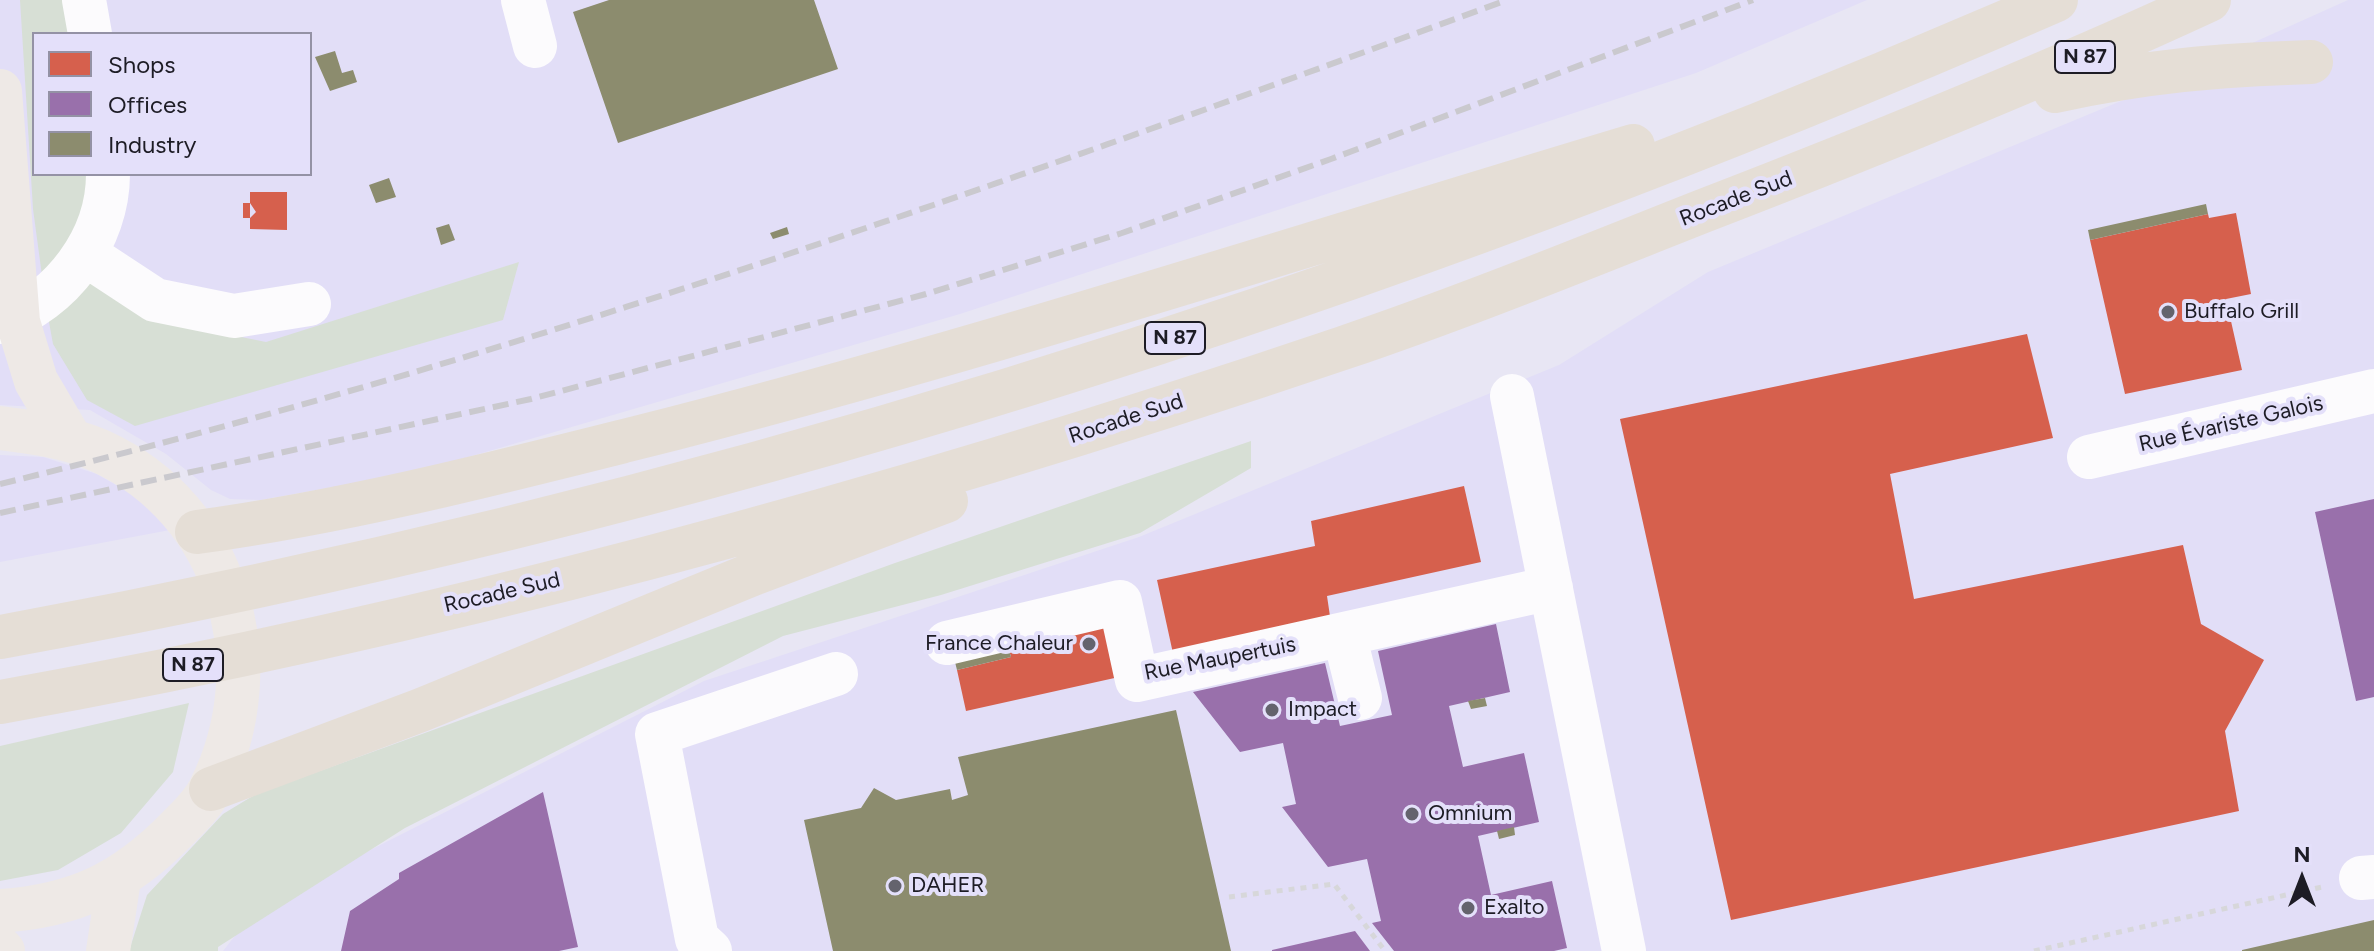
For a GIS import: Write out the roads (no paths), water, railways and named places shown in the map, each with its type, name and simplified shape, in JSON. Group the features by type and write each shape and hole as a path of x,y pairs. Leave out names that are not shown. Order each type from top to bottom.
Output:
{"highway":[{"name":"N 87","path":"0,637 379,558 662,489 962,406 1234,319 1495,226 1753,127 2056,0"},
{"name":"Rocade Sud","path":"0,702 211,661 562,579 915,484 1349,346 1959,111 2209,0"},
{"path":"197,532 256,525 428,490 867,377 1948,47"},
{"path":"1959,111 2132,74 2236,63 2311,62"},
{"path":"211,789 421,710 753,574 1349,346"}],"main road":[{"path":"0,91 11,250 24,349 36,381 70,439"},
{"path":"0,428 70,439 101,452 154,485 197,532 211,555 234,613 240,673 230,737 211,789 169,837 119,879 61,903 0,911"},
{"path":"108,951 119,879"}],"street":[{"path":"84,0 90,32"},
{"path":"523,0 535,46"},
{"path":"0,322 17,316 58,287 85,254 108,201 108,176"},
{"path":"85,254 155,300 234,316 309,304"},
{"name":"Rue Évariste Galois","path":"2089,457 2374,391"},
{"path":"1512,396 1624,951"},
{"name":"Rue Maupertuis","path":"947,643 1120,602 1137,680 1551,588"},
{"path":"1344,634 1360,698"},
{"path":"710,951 697,939 657,734 836,674"}],"railway":[{"path":"0,484 382,382 572,324 948,200 1507,0"},
{"path":"0,513 531,399 926,294 1122,233 1331,159 1753,0"}],"place":[{"name":"Buffalo Grill","path":"2168,312"},
{"name":"France Chaleur","path":"1089,644"},
{"name":"Impact","path":"1272,710"},
{"name":"Omnium","path":"1412,814"},
{"name":"DAHER","path":"895,886"},
{"name":"Exalto","path":"1468,908"}]}
